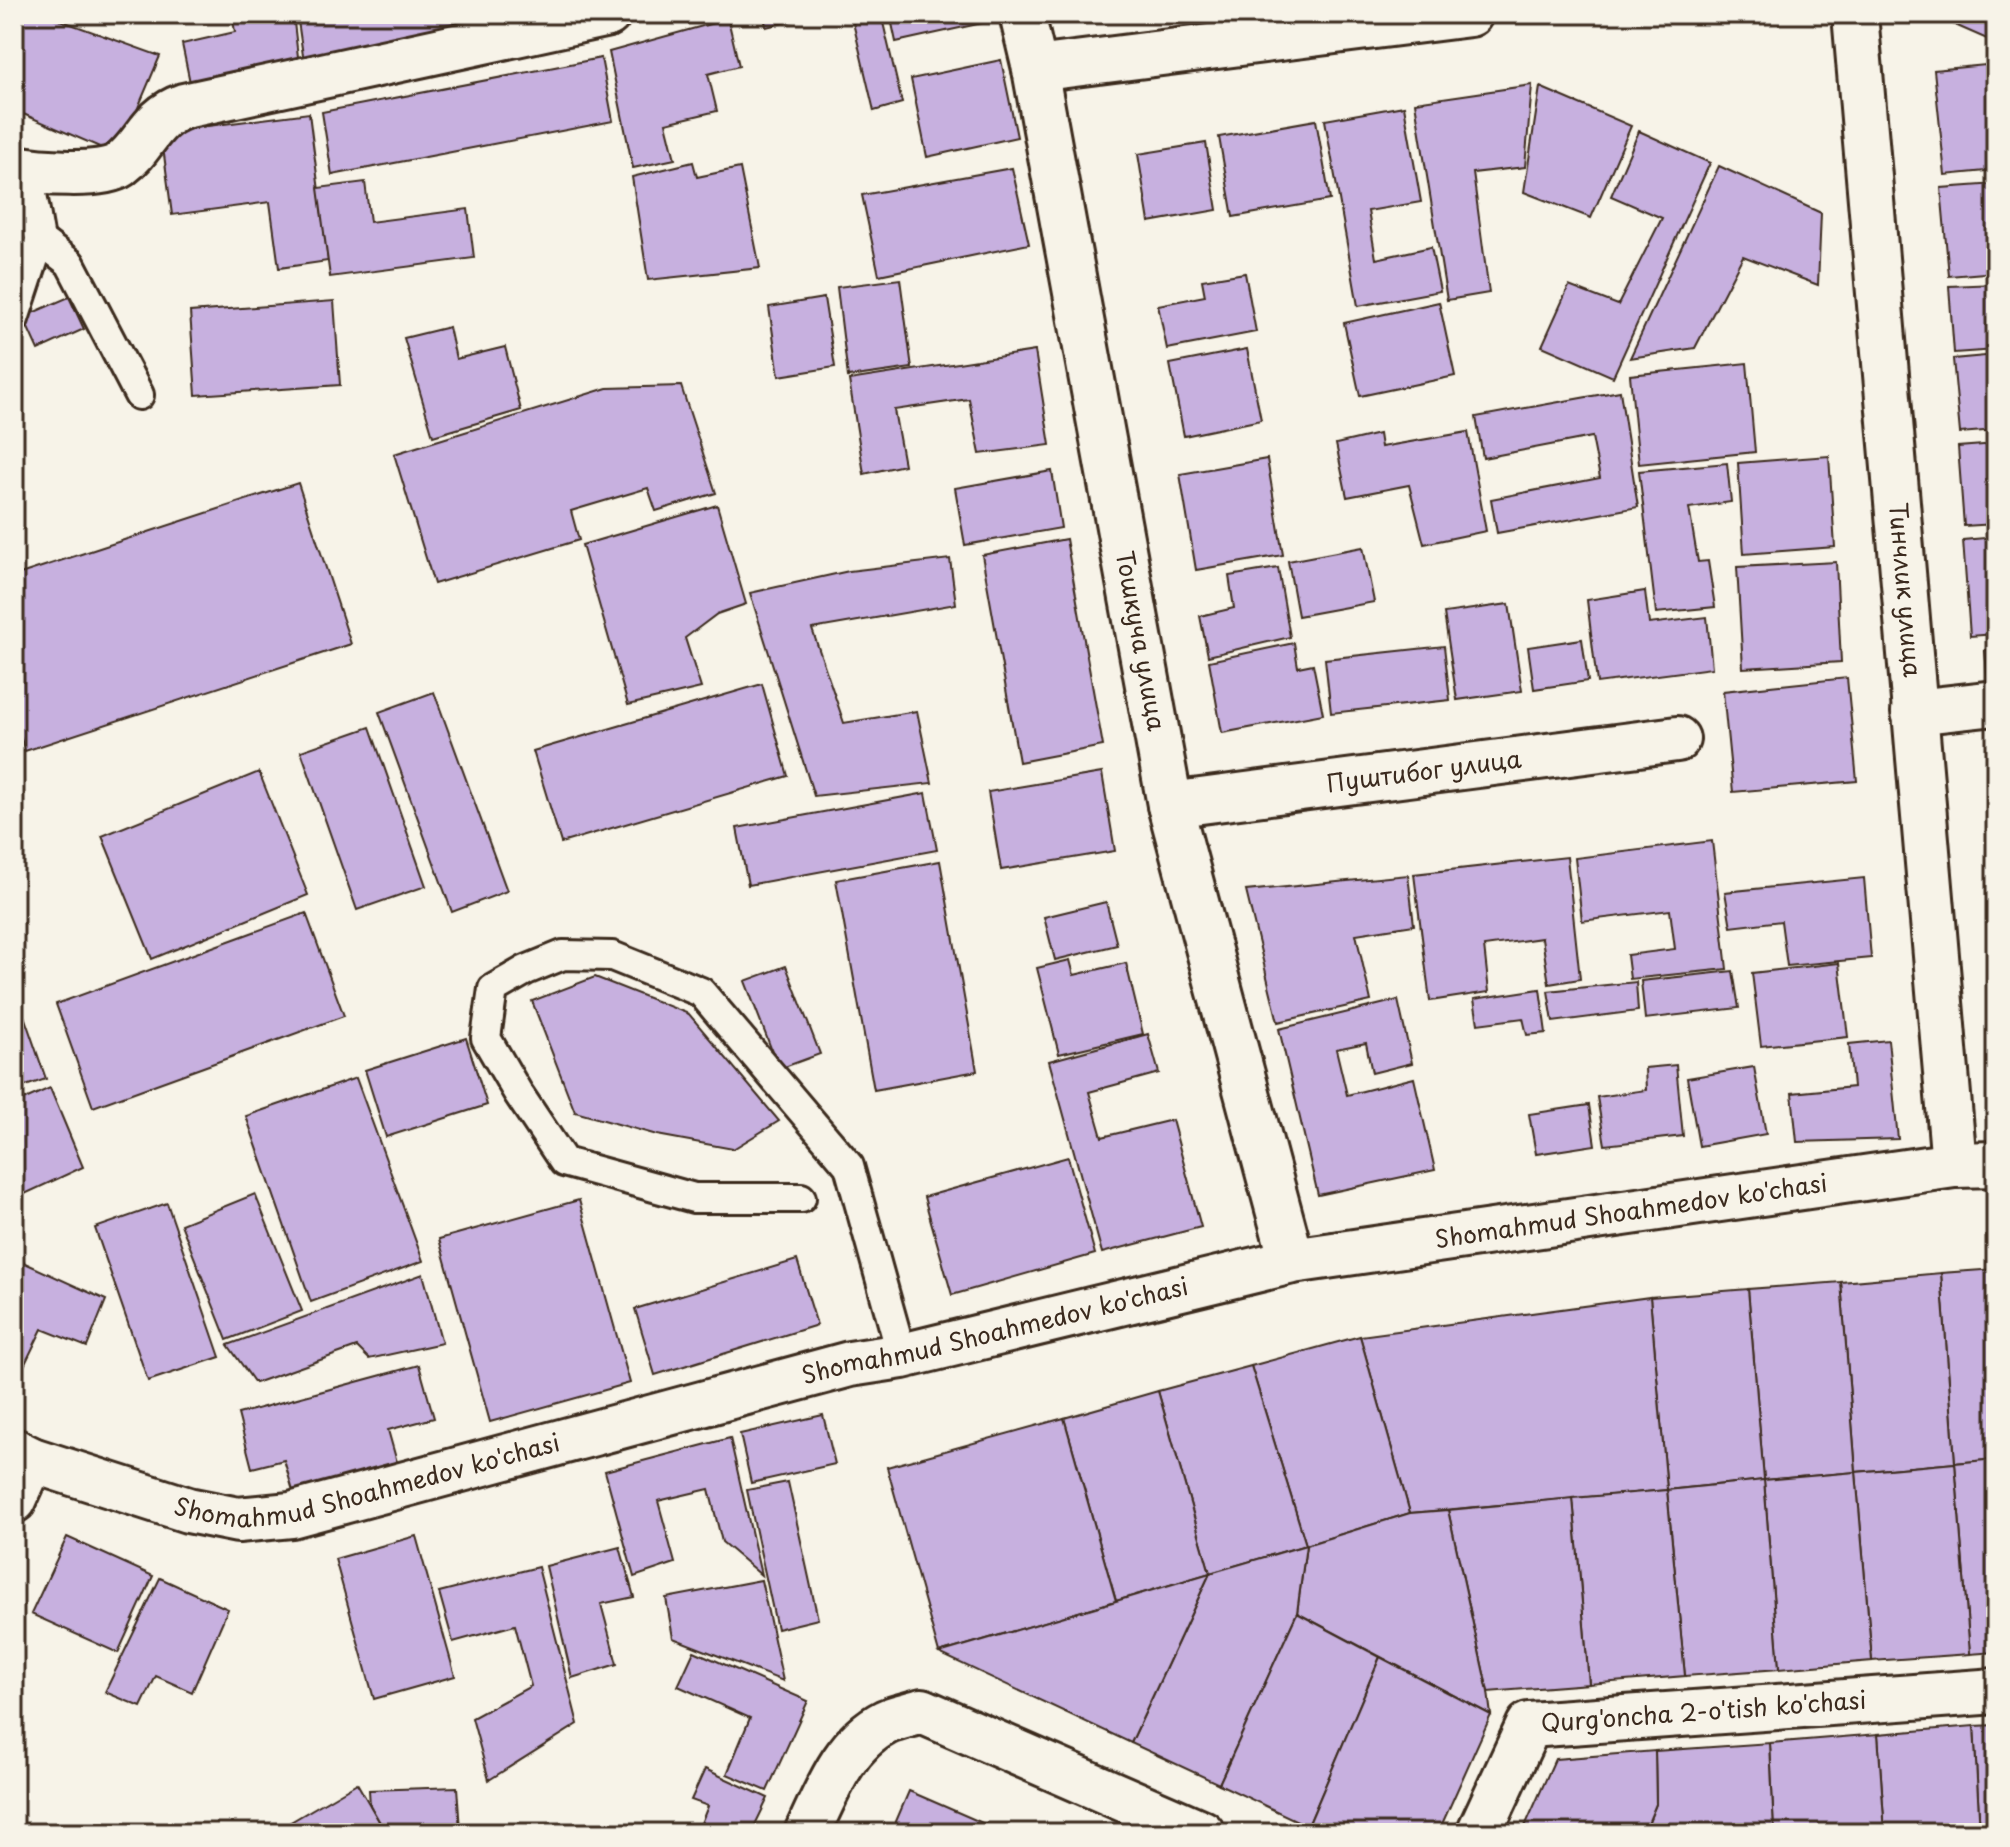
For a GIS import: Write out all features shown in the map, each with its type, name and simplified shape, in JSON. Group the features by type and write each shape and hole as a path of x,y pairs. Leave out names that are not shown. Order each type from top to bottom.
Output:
{"street":[{"path":"21,169 112,169 122,163 158,120 169,111 184,106 608,14"},
{"name":"Тошкуча улица","path":"1022,14 1035,69 1170,805 1292,1261"},
{"path":"1035,69 1402,18 1470,14"},
{"name":"Тинчлик улица","path":"1855,14 1914,712 1975,1165"},
{"path":"1914,712 1996,703"},
{"name":"Пуштибог улица","path":"1170,805 1677,739"},
{"name":"Shomahmud Shoahmedov ko'chasi","path":"23,1456 188,1510 238,1520 291,1515 850,1364 902,1356 1292,1261 1975,1165"},
{"path":"14,1500 23,1456"},
{"name":"Qurg'oncha 2-o'tish ko'chasi","path":"1479,1833 1529,1725 1996,1691"},
{"path":"812,1822 836,1773 859,1741 886,1722 922,1711 1202,1833"}],"lane":[{"path":"14,319 40,240 21,169"},
{"path":"40,240 70,263 139,395"},
{"path":"801,1198 694,1198 564,1162 486,1038 493,989 526,970 563,955 612,956 701,992 849,1166 902,1356"}],"building":[{"path":"14,14 43,14 160,56 118,155 14,110"},
{"path":"232,14 293,14 300,74 192,92 182,44 235,32"},
{"path":"297,14 475,14 479,36 305,69"},
{"path":"764,14 820,14 766,27"},
{"path":"851,14 881,14 902,103 874,111"},
{"path":"890,14 985,14 987,22 896,42"},
{"path":"1930,14 1996,14 1996,43"},
{"path":"728,19 739,66 708,74 717,111 666,123 675,159 633,168 609,52"},
{"path":"601,58 613,121 332,175 322,112"},
{"path":"1001,60 1017,137 927,157 911,79"},
{"path":"1996,64 1996,170 1945,175 1934,70"},
{"path":"1532,85 1525,167 1473,173 1489,293 1447,300 1415,102"},
{"path":"1540,87 1631,126 1591,218 1524,192"},
{"path":"1404,106 1421,202 1368,211 1376,259 1431,247 1440,291 1358,306 1325,120"},
{"path":"309,113 328,261 279,268 270,202 172,215 161,132"},
{"path":"1316,120 1330,200 1233,217 1219,137"},
{"path":"1639,131 1710,163 1613,377 1542,346 1569,286 1618,305 1662,218 1611,196"},
{"path":"1206,143 1217,210 1149,222 1138,154"},
{"path":"693,162 697,177 740,168 760,268 648,280 632,177"},
{"path":"1719,166 1821,213 1818,285 1743,256 1695,348 1630,358"},
{"path":"1012,168 1029,244 879,275 862,195"},
{"path":"365,182 370,222 468,209 474,258 330,277 318,188"},
{"path":"1996,184 1996,272 1949,276 1941,188"},
{"path":"14,244 25,248 14,281"},
{"path":"1245,273 1256,332 1167,349 1158,305 1205,296 1202,280"},
{"path":"900,279 912,368 848,377 837,287"},
{"path":"1996,284 1996,350 1954,353 1949,286"},
{"path":"69,297 84,329 38,350 23,317"},
{"path":"824,298 835,367 779,376 769,307"},
{"path":"334,301 340,385 196,395 190,312"},
{"path":"1439,302 1455,376 1360,396 1344,323"},
{"path":"449,327 456,359 505,347 521,410 433,436 404,338"},
{"path":"1247,349 1261,420 1184,436 1170,364"},
{"path":"1035,351 1050,445 980,454 969,399 894,410 904,465 864,474 849,380"},
{"path":"1996,355 1996,430 1960,433 1953,359"},
{"path":"1747,363 1755,452 1639,464 1630,375"},
{"path":"681,386 716,493 656,511 648,488 571,511 579,540 434,584 394,454 607,388"},
{"path":"1620,391 1638,507 1497,533 1491,499 1600,478 1592,437 1483,458 1476,417"},
{"path":"1468,432 1486,531 1424,544 1409,485 1347,497 1336,444 1379,434 1381,447"},
{"path":"1996,444 1996,524 1964,526 1958,447"},
{"path":"1829,456 1835,547 1744,554 1738,463"},
{"path":"1267,459 1283,555 1196,570 1180,474"},
{"path":"1727,463 1731,502 1689,508 1698,562 1708,561 1715,607 1656,613 1639,471"},
{"path":"1052,471 1061,528 965,545 955,488"},
{"path":"298,483 351,644 25,751 14,717 14,576"},
{"path":"717,505 746,604 717,614 685,638 701,688 628,705 582,545"},
{"path":"1996,537 1996,634 1970,636 1963,540"},
{"path":"1066,539 1103,746 1019,762 982,555"},
{"path":"1363,547 1374,602 1298,616 1288,561"},
{"path":"950,559 956,604 812,629 844,723 917,711 932,783 814,796 750,593 849,571"},
{"path":"1836,562 1841,662 1743,668 1737,567"},
{"path":"1278,568 1290,637 1208,656 1200,616 1234,608 1229,576"},
{"path":"1645,591 1649,624 1707,617 1712,668 1597,683 1587,600"},
{"path":"1509,604 1522,691 1457,700 1444,613"},
{"path":"1582,639 1588,681 1534,689 1528,647"},
{"path":"1294,643 1298,667 1313,664 1323,714 1222,733 1209,661"},
{"path":"1444,646 1450,700 1331,713 1325,659"},
{"path":"1996,649 1996,697 1989,697 1985,650"},
{"path":"1847,678 1857,781 1733,792 1723,691"},
{"path":"762,684 788,776 561,843 533,751"},
{"path":"434,692 507,891 452,912 379,712"},
{"path":"370,727 426,886 357,910 301,751"},
{"path":"259,772 308,895 152,959 102,836"},
{"path":"1102,773 1115,851 1001,870 988,792"},
{"path":"926,793 937,850 748,885 737,828"},
{"path":"1990,813 1996,813 1996,848 1994,848"},
{"path":"1712,841 1727,969 1630,979 1627,955 1675,949 1670,910 1582,921 1575,858"},
{"path":"1567,857 1580,979 1549,984 1542,938 1484,946 1489,992 1430,1001 1414,874"},
{"path":"940,861 977,1071 874,1090 836,880"},
{"path":"1408,875 1414,925 1356,934 1371,1001 1278,1022 1246,891"},
{"path":"1864,878 1871,958 1787,966 1781,921 1731,927 1725,892"},
{"path":"1106,902 1117,945 1055,960 1044,917"},
{"path":"306,913 344,1016 93,1107 56,1004"},
{"path":"1070,960 1074,975 1126,963 1143,1034 1059,1054 1037,968"},
{"path":"1839,963 1848,1037 1761,1046 1752,973"},
{"path":"786,966 820,1054 779,1069 745,981"},
{"path":"1733,971 1739,1008 1645,1019 1641,981"},
{"path":"595,977 689,1014 779,1121 733,1149 657,1135 575,1112 532,1001"},
{"path":"1636,982 1638,1011 1553,1022 1548,991"},
{"path":"14,987 46,1079 14,1090"},
{"path":"1540,989 1546,1033 1527,1035 1523,1018 1478,1024 1474,999"},
{"path":"1398,1000 1412,1063 1372,1073 1366,1043 1336,1049 1347,1095 1414,1078 1435,1170 1318,1195 1279,1029"},
{"path":"1148,1034 1159,1073 1089,1092 1102,1137 1172,1120 1201,1227 1102,1253 1049,1061"},
{"path":"466,1038 487,1105 386,1137 365,1070"},
{"path":"1888,1040 1898,1139 1797,1142 1792,1093 1853,1087 1849,1044"},
{"path":"1676,1065 1683,1136 1605,1145 1597,1097 1646,1090 1645,1068"},
{"path":"1754,1067 1766,1134 1699,1146 1687,1078"},
{"path":"356,1078 423,1261 311,1302 246,1116"},
{"path":"50,1088 83,1167 14,1199 14,1104"},
{"path":"1589,1105 1595,1145 1536,1154 1529,1114"},
{"path":"1068,1157 1095,1254 952,1295 924,1197"},
{"path":"255,1194 302,1311 227,1340 181,1224"},
{"path":"579,1200 630,1383 490,1422 439,1239"},
{"path":"167,1203 220,1357 148,1381 95,1228"},
{"path":"14,1258 106,1300 87,1347 42,1329 20,1374 14,1372"},
{"path":"797,1260 817,1325 655,1375 635,1309"},
{"path":"1996,1269 1996,1459 1955,1463 1941,1273"},
{"path":"1941,1273 1955,1463 1856,1472 1841,1282"},
{"path":"423,1274 442,1343 369,1359 357,1347 255,1383 228,1345"},
{"path":"1841,1282 1856,1472 1764,1480 1748,1289"},
{"path":"1748,1289 1764,1480 1667,1490 1650,1297"},
{"path":"1650,1297 1667,1490 1410,1513 1360,1336"},
{"path":"1360,1336 1410,1513 1306,1545 1251,1366"},
{"path":"419,1365 434,1418 388,1430 397,1462 293,1491 284,1460 252,1468 238,1414"},
{"path":"1251,1366 1306,1545 1210,1573 1158,1391"},
{"path":"1158,1391 1210,1573 1116,1601 1064,1418"},
{"path":"823,1415 835,1464 751,1483 740,1434"},
{"path":"1064,1418 1116,1601 939,1653 887,1467"},
{"path":"730,1438 761,1575 722,1542 709,1489 658,1501 675,1563 634,1577 605,1471"},
{"path":"1996,1459 1996,1652 1970,1654 1955,1463"},
{"path":"1955,1463 1970,1654 1872,1661 1856,1472"},
{"path":"1856,1472 1872,1661 1779,1669 1764,1480"},
{"path":"1764,1480 1779,1669 1685,1676 1667,1490"},
{"path":"788,1482 818,1619 777,1629 747,1490"},
{"path":"1667,1490 1685,1676 1589,1684 1573,1498"},
{"path":"1573,1498 1589,1684 1488,1692 1448,1510"},
{"path":"1448,1510 1491,1715 1297,1613 1306,1545 1410,1513"},
{"path":"416,1536 455,1676 374,1699 335,1559"},
{"path":"67,1537 153,1576 118,1653 31,1614"},
{"path":"1306,1545 1297,1613 1219,1784 1131,1743 1210,1573"},
{"path":"620,1547 634,1597 601,1604 617,1664 572,1678 546,1566"},
{"path":"538,1567 578,1724 489,1780 472,1718 531,1686 515,1625 453,1642 439,1592"},
{"path":"1210,1573 1131,1743 939,1653 1116,1601"},
{"path":"160,1578 228,1609 192,1692 156,1676 141,1707 105,1692"},
{"path":"761,1580 783,1681 673,1638 666,1598"},
{"path":"1297,1613 1380,1657 1308,1826 1219,1784"},
{"path":"694,1651 808,1701 767,1791 727,1774 750,1718 678,1686"},
{"path":"1380,1657 1491,1715 1438,1833 1324,1833 1308,1826"},
{"path":"1996,1725 1996,1833 1980,1833 1974,1726"},
{"path":"1974,1726 1980,1833 1885,1833 1878,1734"},
{"path":"1878,1734 1885,1833 1774,1833 1770,1743"},
{"path":"1770,1743 1774,1833 1644,1833 1656,1804 1655,1751"},
{"path":"1655,1751 1656,1804 1644,1833 1522,1833 1555,1759"},
{"path":"705,1769 768,1798 751,1833 697,1833 708,1806 691,1800"},
{"path":"357,1783 386,1833 272,1833"},
{"path":"457,1787 460,1830 386,1833 370,1805 369,1790"},
{"path":"909,1791 1001,1831 891,1833"}]}
